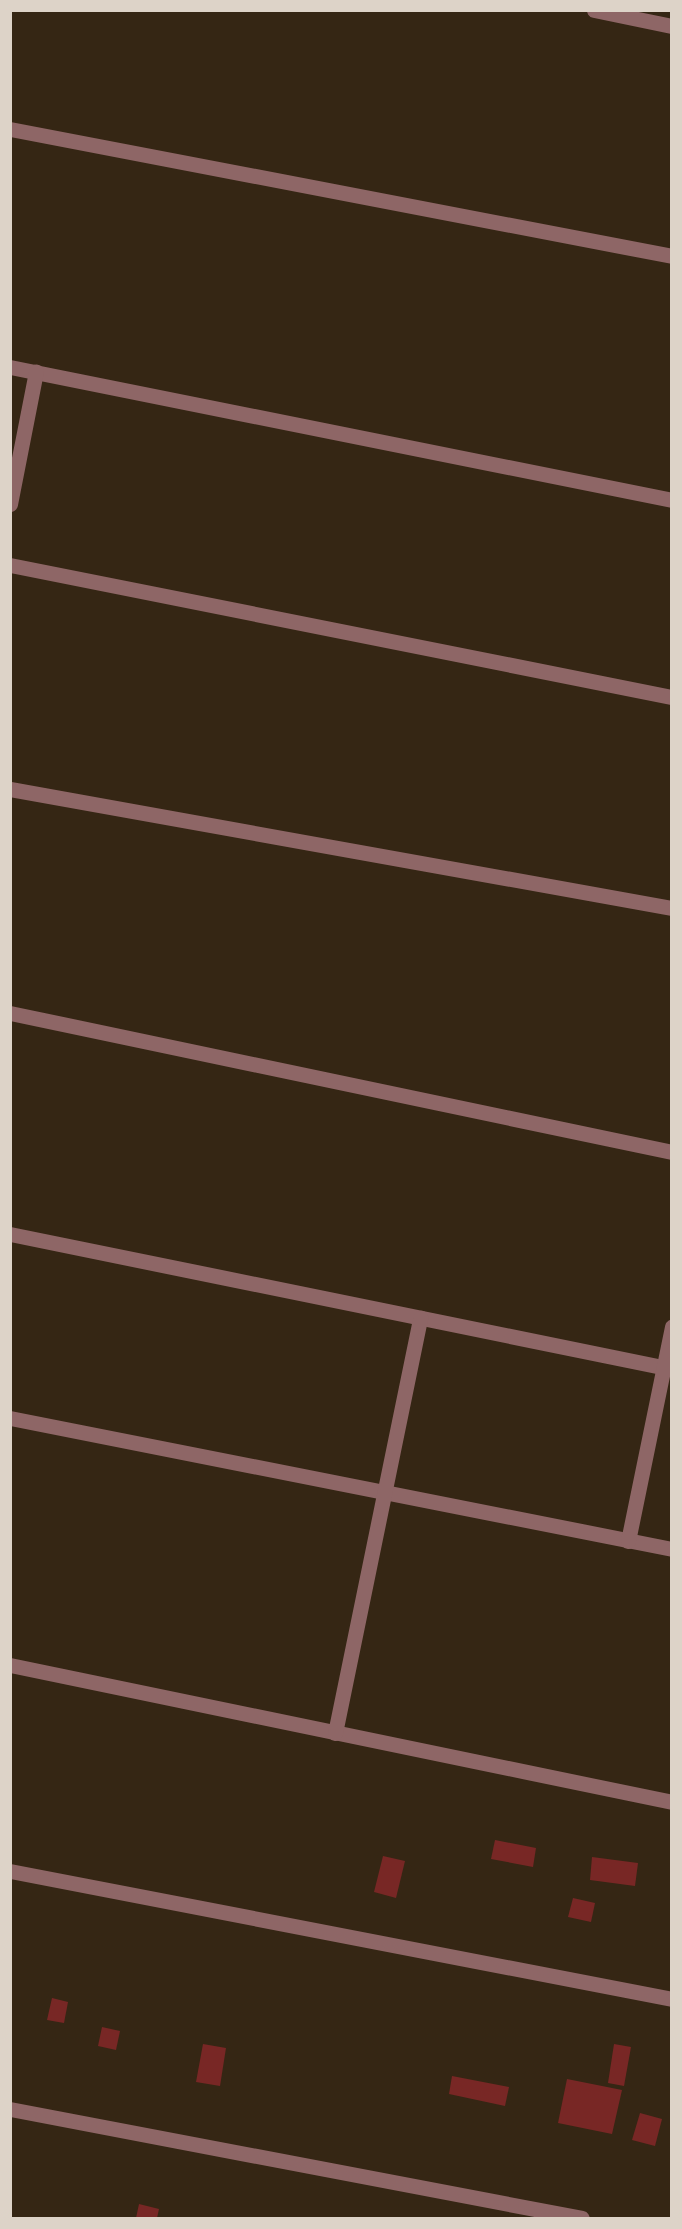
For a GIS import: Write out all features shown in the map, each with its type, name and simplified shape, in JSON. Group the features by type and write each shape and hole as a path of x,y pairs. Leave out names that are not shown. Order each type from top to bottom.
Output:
{"street":[{"path":"594,10 672,26"},
{"path":"10,129 672,256"},
{"path":"10,367 672,500"},
{"path":"10,504 36,372"},
{"path":"10,565 672,698"},
{"path":"10,789 672,908"},
{"path":"10,1013 672,1152"},
{"path":"10,1234 667,1368"},
{"path":"336,1732 420,1318"},
{"path":"628,1541 667,1368 672,1326"},
{"path":"10,1418 672,1549"},
{"path":"10,1665 672,1802"},
{"path":"10,1871 672,2000"},
{"path":"10,2109 582,2218"}],"building":[{"path":"495,1840 536,1848 533,1867 491,1859"},
{"path":"383,1856 405,1861 396,1898 374,1892"},
{"path":"592,1857 638,1863 635,1886 590,1880"},
{"path":"573,1898 595,1903 591,1922 568,1917"},
{"path":"52,1998 68,2002 64,2023 47,2020"},
{"path":"102,2027 120,2031 116,2050 98,2046"},
{"path":"203,2044 226,2048 220,2086 196,2082"},
{"path":"614,2044 631,2047 624,2086 608,2083"},
{"path":"452,2076 509,2087 505,2106 449,2094"},
{"path":"567,2079 622,2090 612,2134 558,2123"},
{"path":"640,2113 662,2119 655,2146 632,2140"},
{"path":"139,2204 159,2209 157,2218 136,2218"}]}
